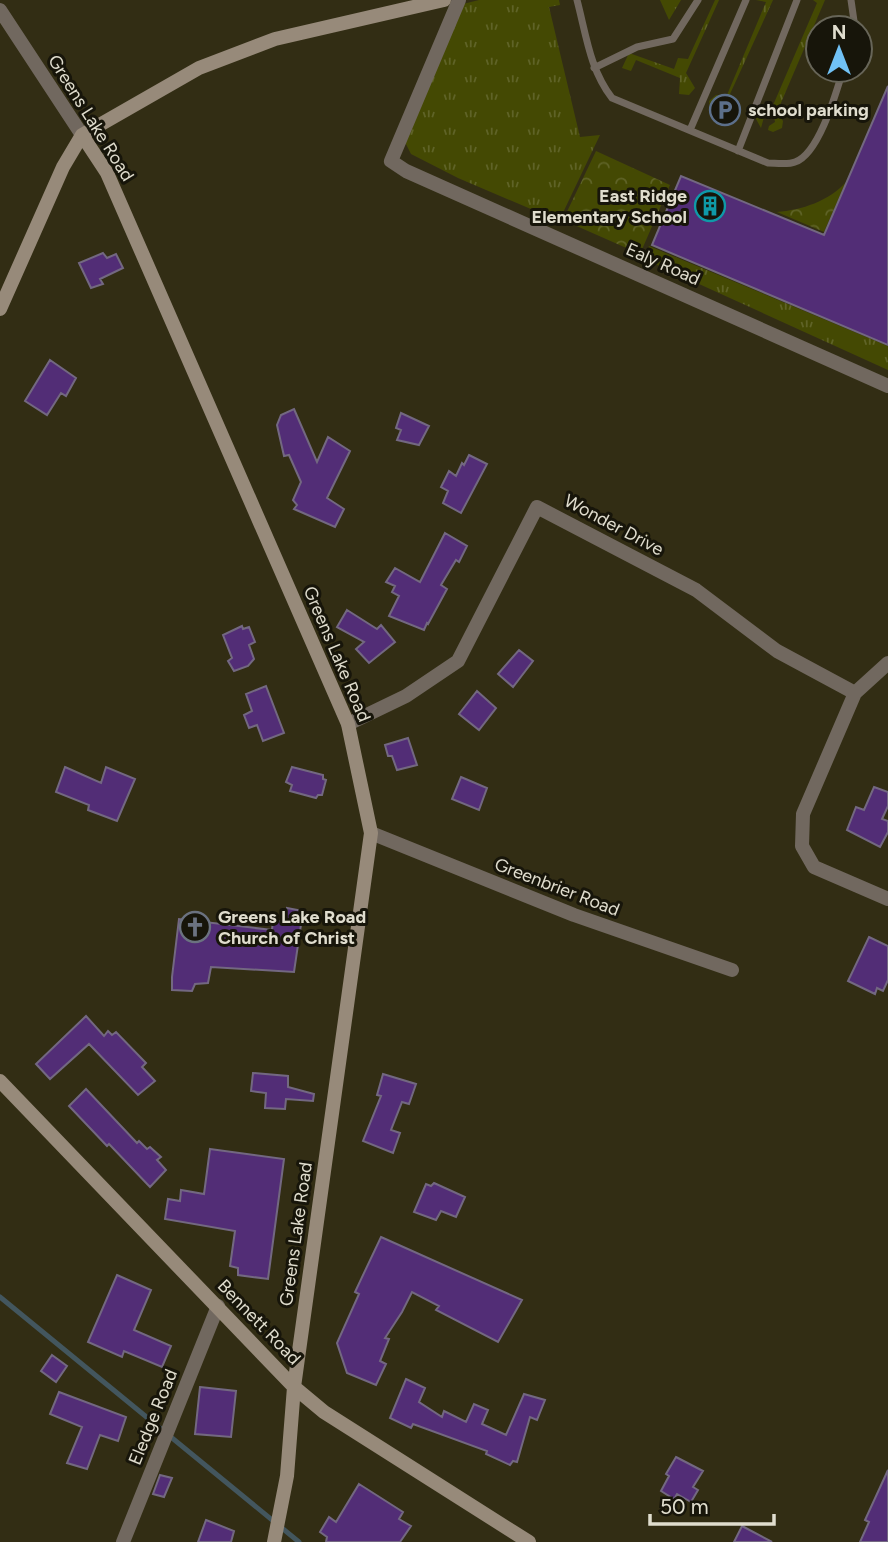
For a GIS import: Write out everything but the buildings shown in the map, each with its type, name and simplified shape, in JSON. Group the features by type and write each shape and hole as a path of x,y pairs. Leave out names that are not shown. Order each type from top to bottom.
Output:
{"street":[{"path":"0,309 58,177 82,135 199,68 275,39 444,0"},
{"name":"Ealy Road","path":"459,0 391,161 406,171 888,386"},
{"name":"Greens Lake Road","path":"0,10 107,173 348,724 371,833 294,1387 284,1494 275,1538"},
{"name":"Wonder Drive","path":"348,724 406,696 458,661 537,507 696,590 777,651 855,693"},
{"path":"888,663 855,693 803,814 802,846 814,867 888,900"},
{"name":"Greenbrier Road","path":"371,833 574,915 732,970"},
{"name":"Bennett Road","path":"0,1081 294,1387 324,1412 519,1539"},
{"name":"Eledge Road","path":"123,1542 218,1306"}],"lane":[{"path":"577,0 594,68 612,99 768,163 795,163 809,152 833,103 839,84"},
{"path":"594,68 637,47 673,39 698,0"},
{"path":"690,130 746,0"},
{"path":"738,150 797,0"}],"green space":[{"path":"479,0 559,0 560,5 549,7 580,137 600,135 559,221 458,178 411,154 404,140 463,4"},
{"path":"660,0 681,0 669,20"},
{"path":"715,0 719,0 686,73 695,88 689,95 679,94 680,78 636,60 631,71 622,68 629,53 674,69 678,58 688,59"},
{"path":"756,0 773,0 730,94 740,105 740,110 733,115 710,107 709,101 716,95 727,95 766,2"},
{"path":"813,0 825,0 819,14 812,14 817,3"},
{"path":"804,33 804,49 777,112 783,121 782,128 773,132 768,130 775,122 774,116 764,117 761,128 756,119 758,114 771,110"},
{"path":"596,151 670,185 640,254 563,220"},
{"path":"846,182 824,232 777,212 814,203 832,194"},
{"path":"649,246 888,346 888,370 644,259"}],"waterway":[{"path":"0,1297 299,1542"}],"place":[{"name":"school parking","path":"725,110"},
{"name":"East Ridge Elementary School","path":"710,206"},
{"name":"Greens Lake Road Church of Christ","path":"195,927"}]}
